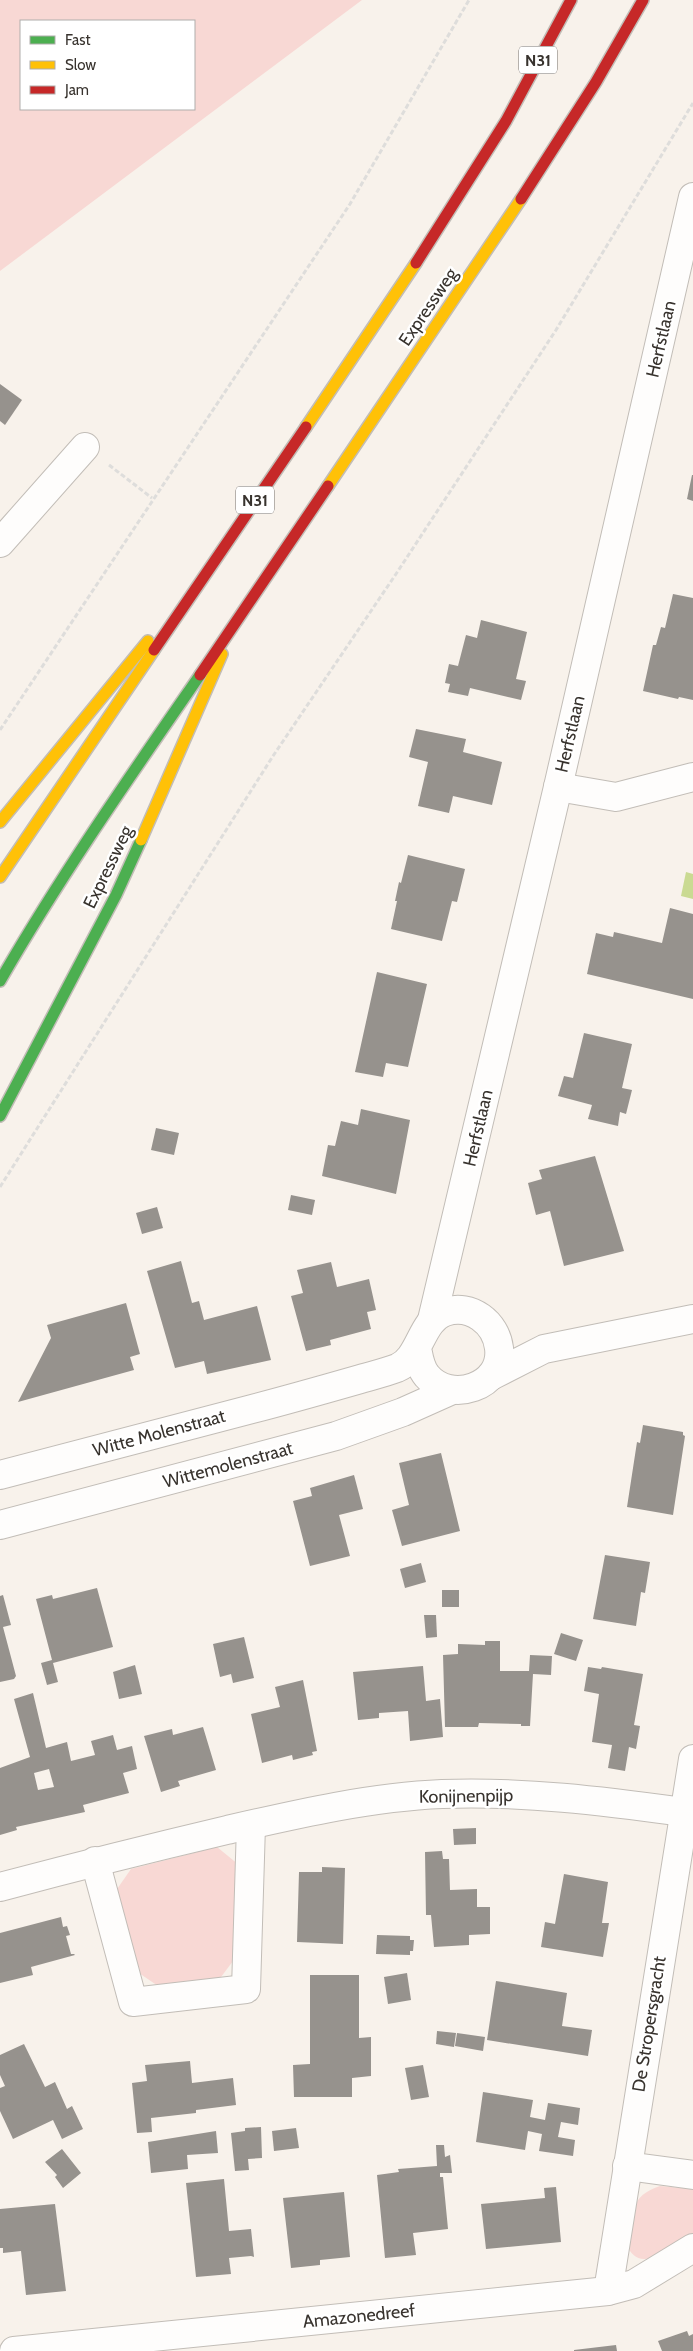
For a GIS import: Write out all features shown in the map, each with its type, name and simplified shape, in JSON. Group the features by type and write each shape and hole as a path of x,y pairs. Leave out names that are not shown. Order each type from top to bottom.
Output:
{"main road":[{"name":"Expressweg","path":"0,877 427,247 506,121 570,0"},
{"name":"Expressweg","path":"0,981 26,936 114,800 233,627 523,196 596,82 642,0"},
{"name":"Expressweg","path":"0,822 217,557"},
{"name":"Expressweg","path":"0,1116 116,895 173,771 233,627"}],"street":[{"name":"Herfstlaan","path":"432,1320 558,787 693,197"},
{"path":"0,543 85,447"},
{"path":"558,787 616,797 693,777"},
{"path":"444,1269 456,1298 485,1320 494,1331 499,1350 497,1363 491,1376"},
{"path":"473,1312 459,1310 445,1312 432,1320 416,1348 420,1364 426,1376 437,1386 450,1391 464,1391 478,1387 491,1376 544,1349 693,1319"},
{"path":"494,1331 544,1349"},
{"name":"Witte Molenstraat","path":"0,1475 319,1391 399,1367 416,1348"},
{"name":"Wittemolenstraat","path":"0,1525 336,1436 402,1412 450,1391"},
{"name":"De Stropersgracht","path":"608,2291 693,1758"},
{"name":"Konijnenpijp","path":"0,1886 94,1861 251,1824 350,1805 442,1794 541,1795 683,1812"},
{"path":"94,1861 133,2002 246,1990 251,1824"},
{"path":"627,2166 693,2176"},
{"name":"Amazonedreef","path":"14,2351 608,2291 634,2284 693,2248"}],"path":[{"path":"0,730 350,204 469,0"},
{"path":"0,1187 272,756 396,574 556,330 692,108 693,103"},
{"path":"85,447 153,498"}],"shaded area":[{"path":"0,0 362,0 0,271"},
{"path":"686,872 693,874 693,899 681,896"},
{"path":"217,1847 239,1865 236,1957 218,1981 161,1988 136,1971 115,1892 131,1869"},
{"path":"660,2186 693,2189 693,2234 656,2256 645,2259 640,2258 632,2253 628,2246 635,2207 643,2195"}],"building":[{"path":"0,384 22,400 5,425 0,421"},
{"path":"693,475 693,501 687,499"},
{"path":"673,594 693,598 693,700 679,697 678,699 643,691 653,645 656,645 661,627 665,628"},
{"path":"481,620 527,632 516,679 526,681 521,700 470,688 468,696 448,692 450,684 445,683 449,664 458,666 466,635 477,638"},
{"path":"416,729 466,739 463,752 502,762 492,805 453,796 449,813 418,806 428,762 409,757"},
{"path":"408,855 465,869 457,902 452,901 442,941 391,929 399,882 401,883"},
{"path":"670,908 693,914 693,999 587,974 596,933 613,937 614,932 662,943"},
{"path":"377,972 427,984 408,1067 386,1063 383,1077 355,1072"},
{"path":"584,1033 632,1044 622,1088 632,1090 626,1114 620,1112 618,1126 588,1119 592,1105 558,1096 564,1076 573,1078"},
{"path":"361,1109 410,1120 396,1194 322,1176 328,1145 335,1146 341,1121 358,1125"},
{"path":"156,1128 179,1133 174,1155 151,1150"},
{"path":"595,1156 624,1251 564,1266 550,1211 536,1215 528,1183 542,1179 539,1170"},
{"path":"291,1195 315,1200 312,1215 288,1210"},
{"path":"157,1207 163,1228 142,1234 136,1213"},
{"path":"181,1261 192,1303 199,1301 204,1320 257,1306 271,1360 207,1374 204,1361 175,1368 147,1271"},
{"path":"331,1262 337,1287 369,1279 376,1310 367,1312 371,1329 330,1340 331,1345 306,1351 291,1296 303,1293 297,1270"},
{"path":"126,1303 140,1354 130,1357 134,1370 18,1402 51,1338 47,1325"},
{"path":"643,1425 683,1432 685,1436 673,1515 627,1507 637,1442 640,1443"},
{"path":"441,1453 460,1531 402,1546 392,1510 409,1505 399,1463"},
{"path":"354,1475 363,1509 339,1515 350,1556 310,1566 293,1501 312,1496 310,1488"},
{"path":"605,1555 650,1562 645,1593 641,1592 636,1626 593,1619"},
{"path":"421,1563 426,1582 405,1588 400,1569"},
{"path":"97,1588 113,1647 53,1663 58,1682 47,1685 41,1663 52,1660 36,1599 52,1595 53,1599"},
{"path":"442,1590 459,1590 459,1607 442,1607"},
{"path":"3,1595 11,1625 3,1627 16,1676 14,1679 0,1682 0,1596"},
{"path":"424,1615 436,1615 437,1637 426,1638"},
{"path":"561,1633 583,1640 576,1661 554,1654"},
{"path":"244,1637 254,1678 233,1683 231,1674 220,1677 213,1644"},
{"path":"485,1641 500,1641 500,1671 529,1671 530,1655 552,1656 551,1675 533,1674 530,1726 479,1723 478,1727 445,1727 443,1655 458,1654 458,1644 485,1645"},
{"path":"135,1665 142,1694 119,1699 113,1672"},
{"path":"423,1666 426,1701 440,1699 443,1737 410,1741 408,1711 379,1713 379,1718 358,1720 353,1672"},
{"path":"588,1667 601,1669 602,1667 643,1674 634,1725 640,1726 636,1749 629,1747 625,1771 608,1768 612,1745 592,1742 599,1694 584,1691"},
{"path":"303,1680 317,1751 312,1752 313,1755 293,1760 292,1755 262,1763 251,1714 280,1707 275,1687"},
{"path":"33,1693 46,1748 67,1742 71,1761 95,1755 91,1741 113,1735 117,1750 132,1746 137,1769 123,1773 129,1793 83,1805 85,1812 16,1827 17,1830 0,1835 0,1768 30,1757 14,1699","holes":["49,1769 54,1787 38,1790 34,1773"]},
{"path":"203,1727 216,1770 178,1781 180,1786 161,1792 144,1736 172,1729 173,1735"},
{"path":"476,1828 476,1844 454,1845 453,1829"},
{"path":"442,1851 443,1859 449,1859 450,1890 477,1889 477,1907 490,1907 490,1934 469,1935 469,1945 434,1947 431,1915 426,1915 425,1852"},
{"path":"322,1867 345,1868 343,1944 297,1942 299,1872 322,1872"},
{"path":"564,1874 608,1882 602,1923 609,1923 603,1957 541,1947 545,1922 555,1924"},
{"path":"61,1917 63,1927 67,1926 70,1935 66,1936 71,1954 75,1955 31,1967 33,1975 0,1983 0,1933"},
{"path":"377,1935 410,1936 410,1940 414,1940 413,1951 410,1951 410,1955 376,1954"},
{"path":"407,1973 411,2000 388,2004 384,1977"},
{"path":"310,1975 359,1975 359,2038 371,2037 371,2076 352,2078 352,2097 294,2097 293,2065 310,2064"},
{"path":"496,1981 567,1993 562,2026 592,2030 588,2056 487,2040"},
{"path":"437,2031 456,2033 454,2047 436,2044"},
{"path":"457,2033 485,2037 483,2051 455,2046"},
{"path":"24,2044 45,2087 55,2082 67,2109 72,2106 83,2129 62,2139 53,2120 13,2139 0,2111 0,2088 5,2086 0,2075 0,2055"},
{"path":"190,2061 192,2083 233,2078 236,2105 196,2110 196,2113 151,2118 152,2132 137,2133 132,2083 147,2081 145,2065"},
{"path":"423,2065 429,2097 411,2100 405,2068"},
{"path":"483,2092 533,2100 530,2117 545,2120 548,2103 580,2108 578,2125 561,2122 558,2137 575,2140 573,2156 539,2151 542,2134 528,2131 525,2150 476,2142"},
{"path":"261,2127 262,2158 248,2159 249,2170 235,2171 231,2133 245,2131 245,2128"},
{"path":"296,2128 299,2148 274,2151 272,2131"},
{"path":"216,2131 218,2153 187,2155 188,2169 151,2173 148,2142"},
{"path":"436,2145 444,2145 445,2157 450,2155 452,2173 440,2173 440,2177 443,2177 448,2229 413,2233 416,2255 385,2258 377,2175 399,2172 398,2169 437,2166"},
{"path":"62,2149 81,2173 63,2188 55,2177 57,2175 45,2162"},
{"path":"224,2179 229,2231 251,2229 254,2257 229,2258 231,2274 196,2277 186,2183"},
{"path":"556,2187 561,2242 486,2249 481,2204 545,2198 544,2188"},
{"path":"344,2192 350,2257 320,2260 320,2265 291,2268 283,2198"},
{"path":"55,2204 66,2291 26,2295 21,2251 3,2253 3,2248 0,2248 0,2209"},
{"path":"687,2331 689,2336 693,2334 693,2351 662,2351 658,2341"},
{"path":"616,2345 617,2351 574,2351 574,2350"}],"traffic: fast":[{"path":"0,981 72,864 200,675"},
{"path":"0,1116 116,895 141,840"}],"traffic: slow":[{"path":"328,486 521,199"},
{"path":"306,427 416,263"},
{"path":"0,822 148,641"},
{"path":"0,877 154,650"},
{"path":"141,840 222,654"}],"traffic: jam":[{"path":"416,263 506,121 571,0"},
{"path":"521,199 596,82 643,0"},
{"path":"154,650 306,427"},
{"path":"200,675 328,486"}]}
